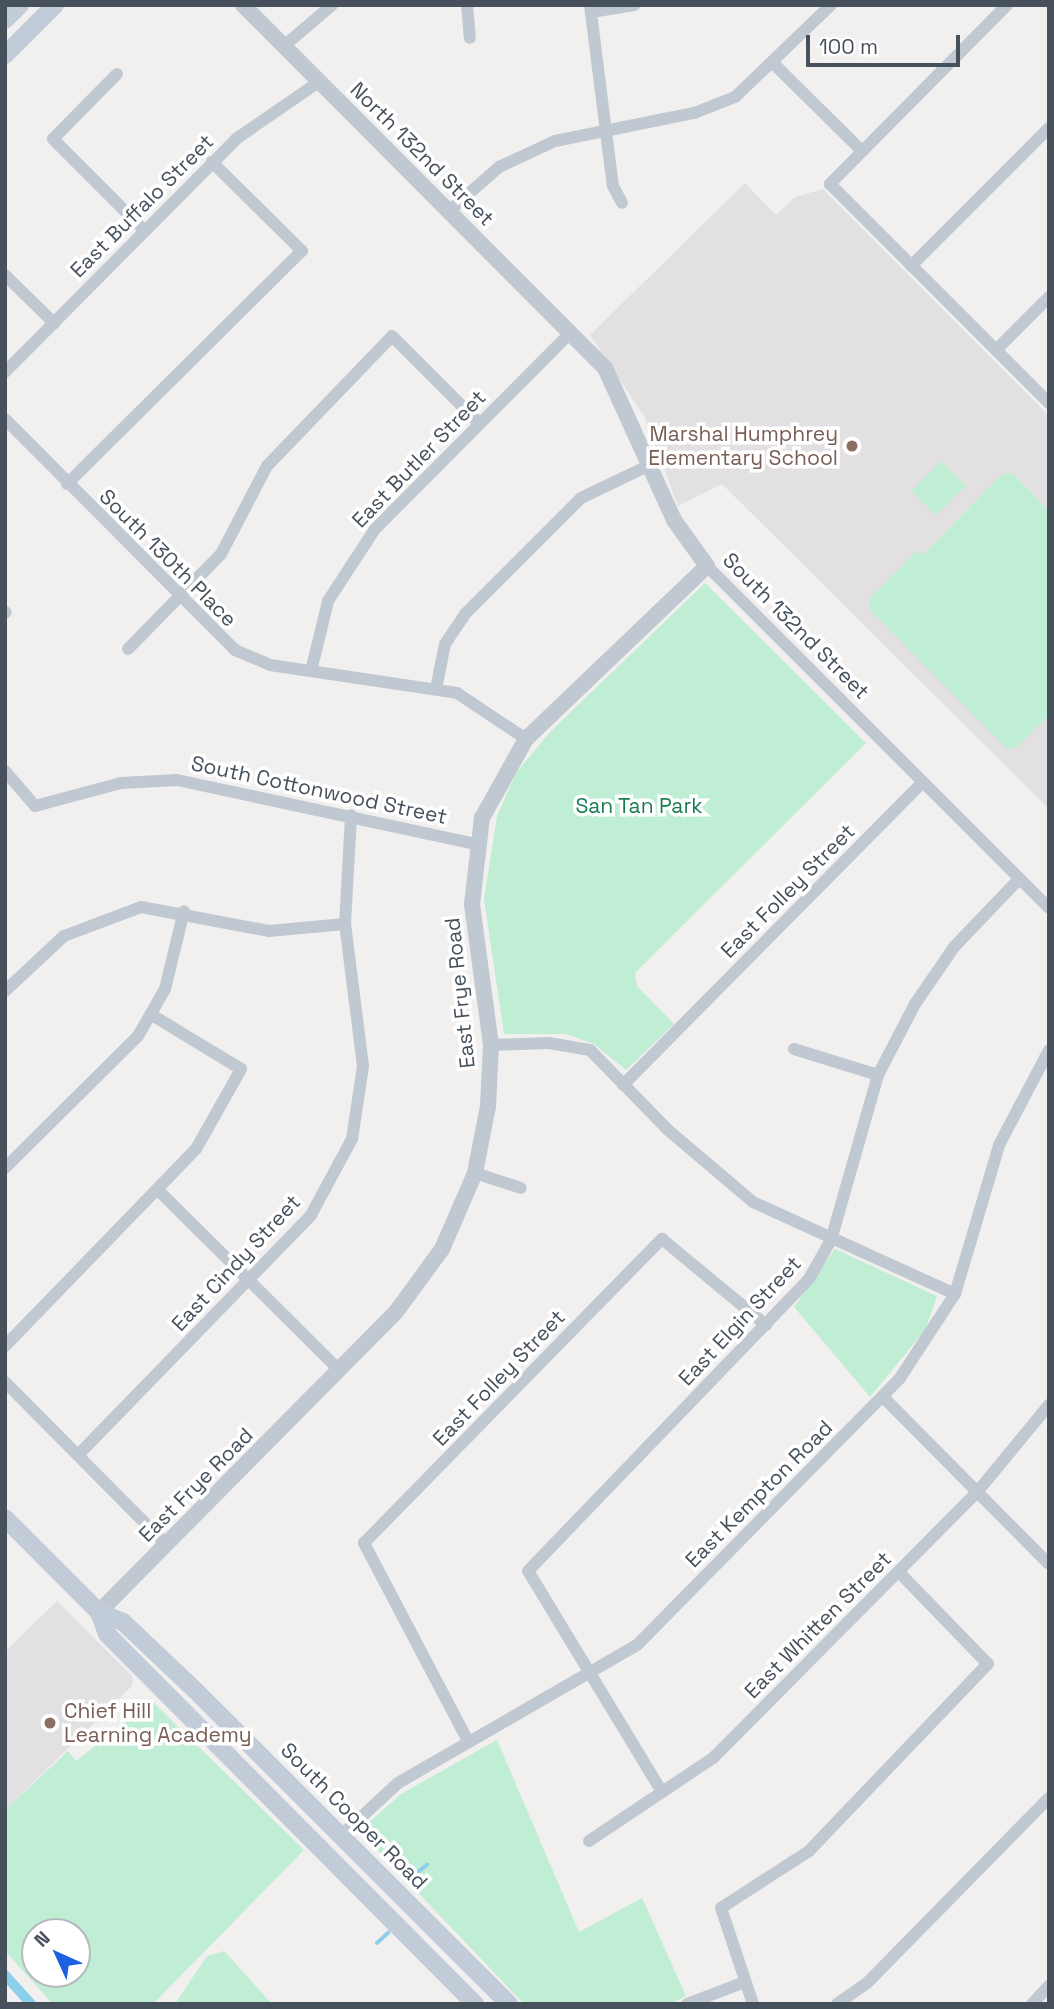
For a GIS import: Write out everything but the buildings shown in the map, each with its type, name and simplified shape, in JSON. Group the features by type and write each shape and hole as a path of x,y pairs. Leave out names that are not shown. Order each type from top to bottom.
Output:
{"main road":[{"path":"5,20 20,5"},
{"path":"5,55 55,5"},
{"name":"South Cooper Road","path":"5,1518 99,1612 122,1622 167,1664 342,1835 509,2004"},
{"name":"South Cooper Road","path":"99,1612 107,1634 475,2004"},
{"path":"152,1679 167,1664"},
{"path":"325,1852 342,1835"}],"street":[{"name":"North 132nd Street","path":"243,5 571,332"},
{"path":"284,47 332,5"},
{"path":"467,5 470,38"},
{"path":"622,203 613,186 590,9 634,5"},
{"path":"449,211 516,157 605,129 694,113 735,97 775,65 831,5"},
{"path":"1007,5 830,184 1049,403"},
{"path":"775,65 862,151"},
{"path":"117,74 53,139 144,230"},
{"name":"East Buffalo Street","path":"5,373 212,162 320,81"},
{"path":"911,266 1049,128"},
{"path":"68,484 302,251 212,162"},
{"path":"5,275 54,323"},
{"path":"996,350 1049,297"},
{"name":"East Butler Street","path":"311,671 328,601 355,556 571,332"},
{"name":"South 132nd Street","path":"571,332 615,384 652,464 674,520 707,566 1049,908"},
{"path":"128,649 220,554 267,466 392,336 480,424"},
{"name":"South 130th Place","path":"5,419 179,599 250,658 311,671 436,690 484,706 526,739"},
{"path":"436,690 445,643 465,614 581,498 652,464"},
{"name":"East Frye Road","path":"99,1612 339,1370 431,1268 475,1173 488,1114 491,1045 472,904 476,844 493,793 526,739 707,566"},
{"name":"South Cottonwood Street","path":"5,771 35,806 121,783 177,780 351,815 476,844"},
{"name":"East Folley Street","path":"623,1085 922,783"},
{"name":"East Cindy Street","path":"78,1455 311,1216 352,1139 363,1066 345,924 351,815"},
{"name":"East Elgin Street","path":"590,1678 528,1571 809,1279 831,1240 878,1075 954,947 1019,879"},
{"path":"5,991 64,936 98,918 141,908 184,911 269,931 345,924"},
{"path":"5,1168 152,1014 171,972 184,911"},
{"path":"5,1346 159,1191 196,1149 241,1069 152,1014"},
{"path":"491,1045 549,1043 590,1050 727,1184 831,1240 955,1294"},
{"path":"794,1049 878,1075"},
{"name":"East Kempton Road","path":"342,1835 398,1783 467,1741 590,1678 637,1645 883,1397 928,1344 955,1294 999,1145 1049,1050"},
{"path":"475,1173 521,1188"},
{"path":"159,1191 339,1370"},
{"name":"East Folley Street","path":"467,1741 364,1543 662,1239 766,1325"},
{"path":"5,1382 166,1544"},
{"path":"883,1397 1049,1564"},
{"name":"East Whitten Street","path":"589,1841 713,1758 978,1491 1049,1405"},
{"path":"752,2004 721,1908 808,1851 988,1664 898,1572"},
{"path":"590,1678 662,1792"},
{"path":"837,2004 868,1982 1049,1798"},
{"path":"687,2004 745,1982"},
{"path":"1031,2004 1049,1986"}],"shaded area":[{"name":"Marshal Humphrey Elementary School","path":"745,183 776,215 795,197 823,189 1049,416 1049,809 722,484 678,506 644,416 590,335"},
{"name":"Chief Hill Learning Academy","path":"57,1601 133,1677 132,1686 5,1810 5,1652"}],"green space":[{"path":"941,461 966,486 936,515 911,491"},
{"path":"1012,473 1049,511 1049,715 1017,747 1007,749 869,609 869,599 918,550 923,555 1001,475"},
{"name":"San Tan Park","path":"705,583 866,743 635,973 637,986 674,1024 626,1070 594,1044 566,1034 504,1034 484,899 497,816 516,773 551,731"},
{"path":"835,1249 937,1296 925,1330 870,1397 794,1307"},
{"path":"152,1701 304,1850 153,2004 53,2004 39,1988 91,1988 91,1918 21,1918 21,1969 5,1951 5,1810 68,1751 76,1761"},
{"path":"497,1740 579,1932 642,1898 686,1996 670,2004 524,2004 366,1838 365,1826 401,1794"},
{"path":"224,1951 272,2004 175,2004 207,1956"}],"waterway":[{"path":"409,1879 427,1865"},
{"path":"377,1943 388,1933"},
{"path":"5,1975 31,2004"}],"place":[{"name":"Marshal Humphrey Elementary School","path":"852,446"},
{"name":"Chief Hill Learning Academy","path":"50,1723"}]}
